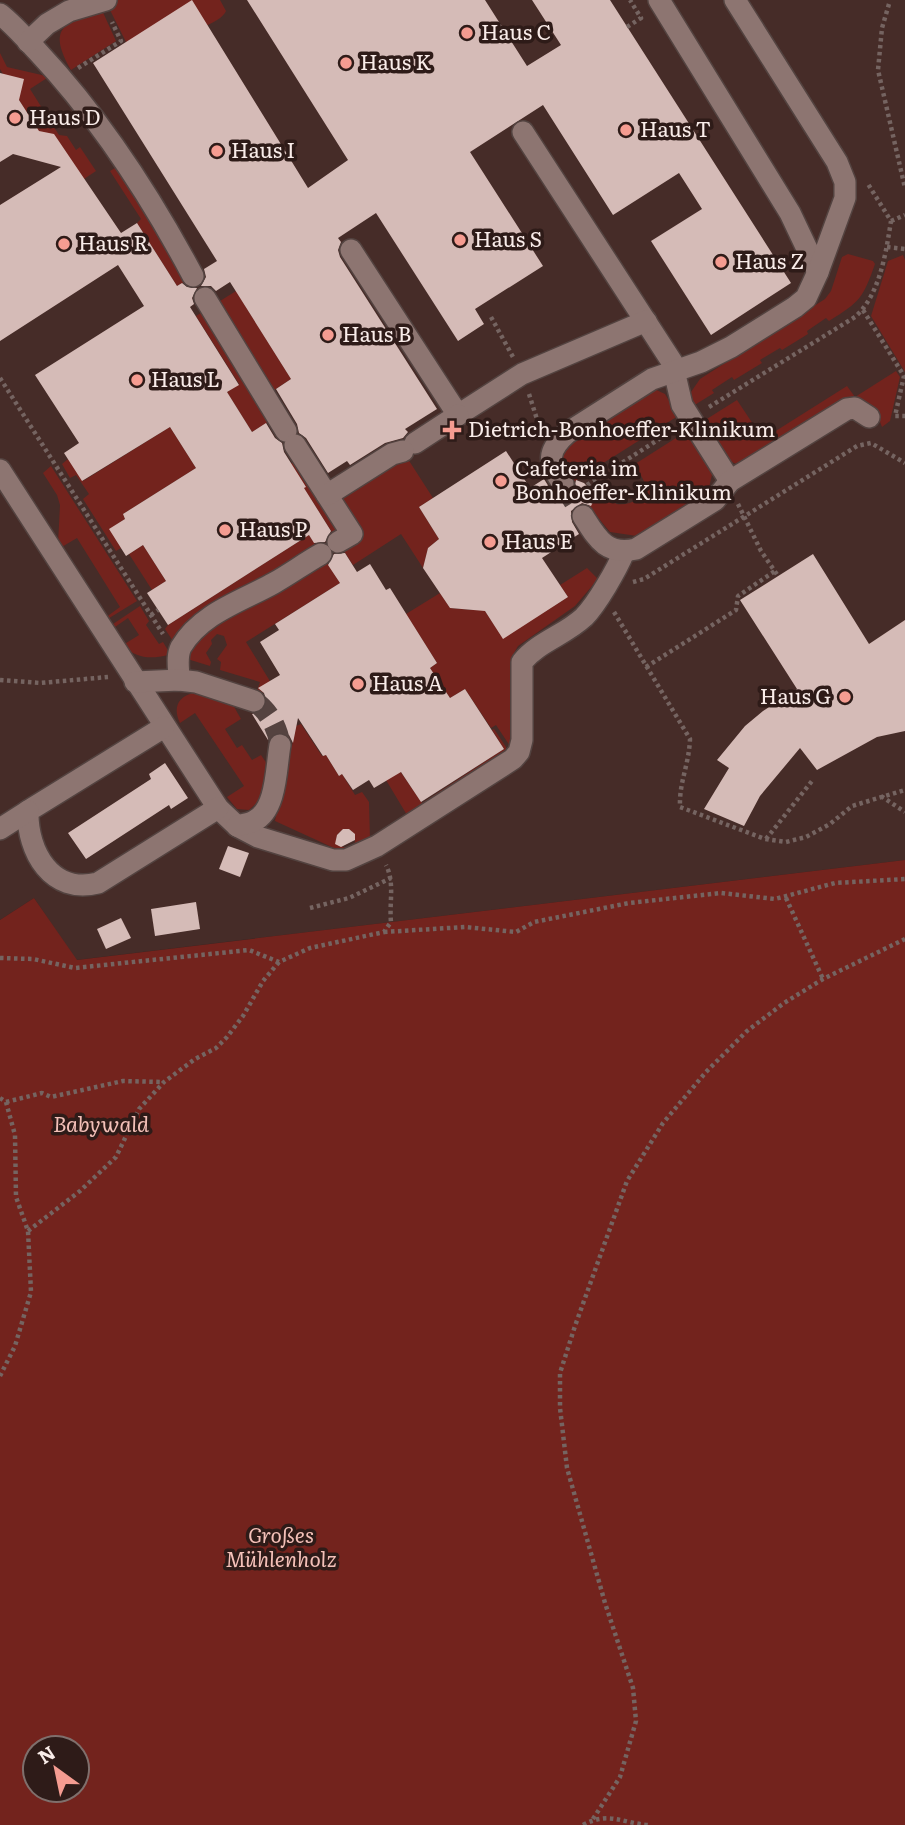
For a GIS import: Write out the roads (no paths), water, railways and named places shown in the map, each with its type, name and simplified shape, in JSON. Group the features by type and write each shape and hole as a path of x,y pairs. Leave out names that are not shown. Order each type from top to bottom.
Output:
{"lane":[{"path":"659,0 790,213 818,272"},
{"path":"563,484 551,461 557,442 567,433 652,379 730,347 806,298 845,198 845,182 837,162 735,0"},
{"path":"28,42 47,24 69,11 104,1"},
{"path":"0,14 63,78 116,150 173,237 193,276"},
{"path":"523,132 672,362 678,394 690,419 730,481"},
{"path":"351,250 458,415"},
{"path":"179,680 178,658 181,647 198,628 219,611 274,583 352,534 205,298"},
{"path":"327,495 392,454 409,447 522,374 646,321"},
{"path":"583,516 604,545 624,552 636,549 715,500 730,481 847,409 855,408 869,417"},
{"path":"0,470 218,808 237,826 258,837 333,860 346,860 377,846 513,759 519,752 522,740 522,662 530,653 584,617 610,580 624,552"},
{"path":"132,677 196,682 254,701"},
{"path":"0,829 164,727"},
{"path":"237,826 254,821 262,815 270,802 280,745"},
{"path":"28,811 27,831 33,847 51,874 66,884 83,887 98,883 218,808"}],"tunnel":[{"path":"563,484 583,516"},
{"path":"254,701 272,720 280,745"}],"place":[{"name":"Haus C","path":"467,33"},
{"name":"Haus K","path":"346,63"},
{"name":"Haus D","path":"15,118"},
{"name":"Haus T","path":"626,130"},
{"name":"Haus I","path":"217,151"},
{"name":"Haus S","path":"460,240"},
{"name":"Haus R","path":"64,244"},
{"name":"Haus Z","path":"721,262"},
{"name":"Haus B","path":"328,335"},
{"name":"Haus L","path":"137,380"},
{"name":"Dietrich-Bonhoeffer-Klinikum","path":"452,430"},
{"name":"Cafeteria im Bonhoeffer-Klinikum","path":"501,481"},
{"name":"Haus P","path":"225,530"},
{"name":"Haus E","path":"490,542"},
{"name":"Haus A","path":"358,684"},
{"name":"Haus G","path":"845,697"}],"park label":[{"name":"Babywald","path":"101,1125"},
{"name":"Großes Mühlenholz","path":"281,1548"}]}
